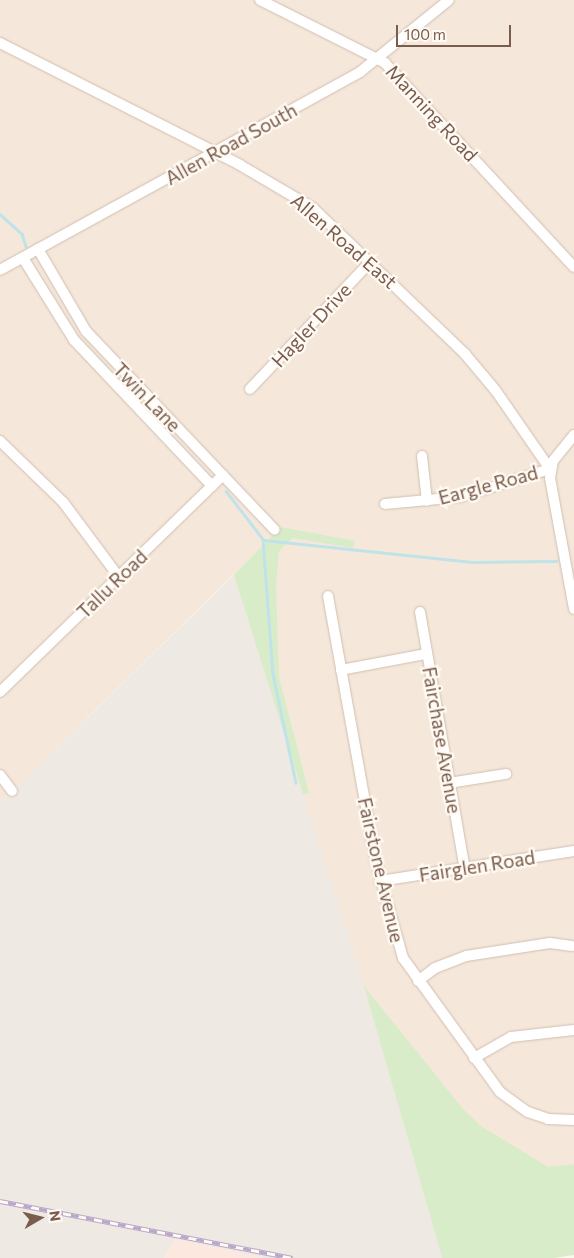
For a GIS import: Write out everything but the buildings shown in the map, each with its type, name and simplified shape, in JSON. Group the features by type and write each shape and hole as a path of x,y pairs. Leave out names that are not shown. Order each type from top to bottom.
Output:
{"street":[{"name":"Manning Road","path":"260,0 379,59 574,266"},
{"name":"Allen Road South","path":"0,270 215,153 379,59 449,0"},
{"name":"Allen Road East","path":"0,43 215,153 300,199 371,261 478,368 550,469"},
{"name":"Twin Lane","path":"38,249 86,331 275,530"},
{"name":"Twin Lane","path":"23,258 74,340 212,486"},
{"name":"Hagler Drive","path":"250,389 371,261"},
{"name":"Eargle Road","path":"385,504 460,497 550,469 574,435"},
{"path":"0,441 63,502 119,577"},
{"path":"422,456 426,501"},
{"path":"550,469 574,609"},
{"name":"Tallu Road","path":"0,692 223,475"},
{"name":"Fairstone Avenue","path":"328,596 380,881 398,947 418,981 500,1092 518,1108 548,1119 574,1120"},
{"name":"Fairchase Avenue","path":"420,612 465,869"},
{"path":"341,670 426,654"},
{"path":"449,783 506,774"},
{"path":"0,775 12,792"},
{"name":"Fairglen Road","path":"380,881 574,851"},
{"path":"418,981 435,968 466,956 550,943 572,946"},
{"path":"474,1058 511,1037 574,1030"}],"shaded area":[{"path":"0,0 574,0 574,1189 397,1102 233,575 0,803"},
{"path":"234,575 364,986 442,1258 264,1258 175,1239 164,1258 0,1258 0,803"},
{"path":"175,1239 264,1258 164,1258"}],"green space":[{"path":"281,527 355,541 353,548 293,538 279,551 276,584 279,677 309,793 303,794 234,575"},
{"path":"364,986 463,1109 481,1126 548,1167 574,1164 574,1255 554,1258 442,1258"}],"waterway":[{"path":"0,214 22,234 26,246"},
{"path":"226,491 263,539 273,674 296,783"},
{"path":"264,540 472,562 556,561"}],"railway":[{"path":"0,1201 293,1258"}]}
